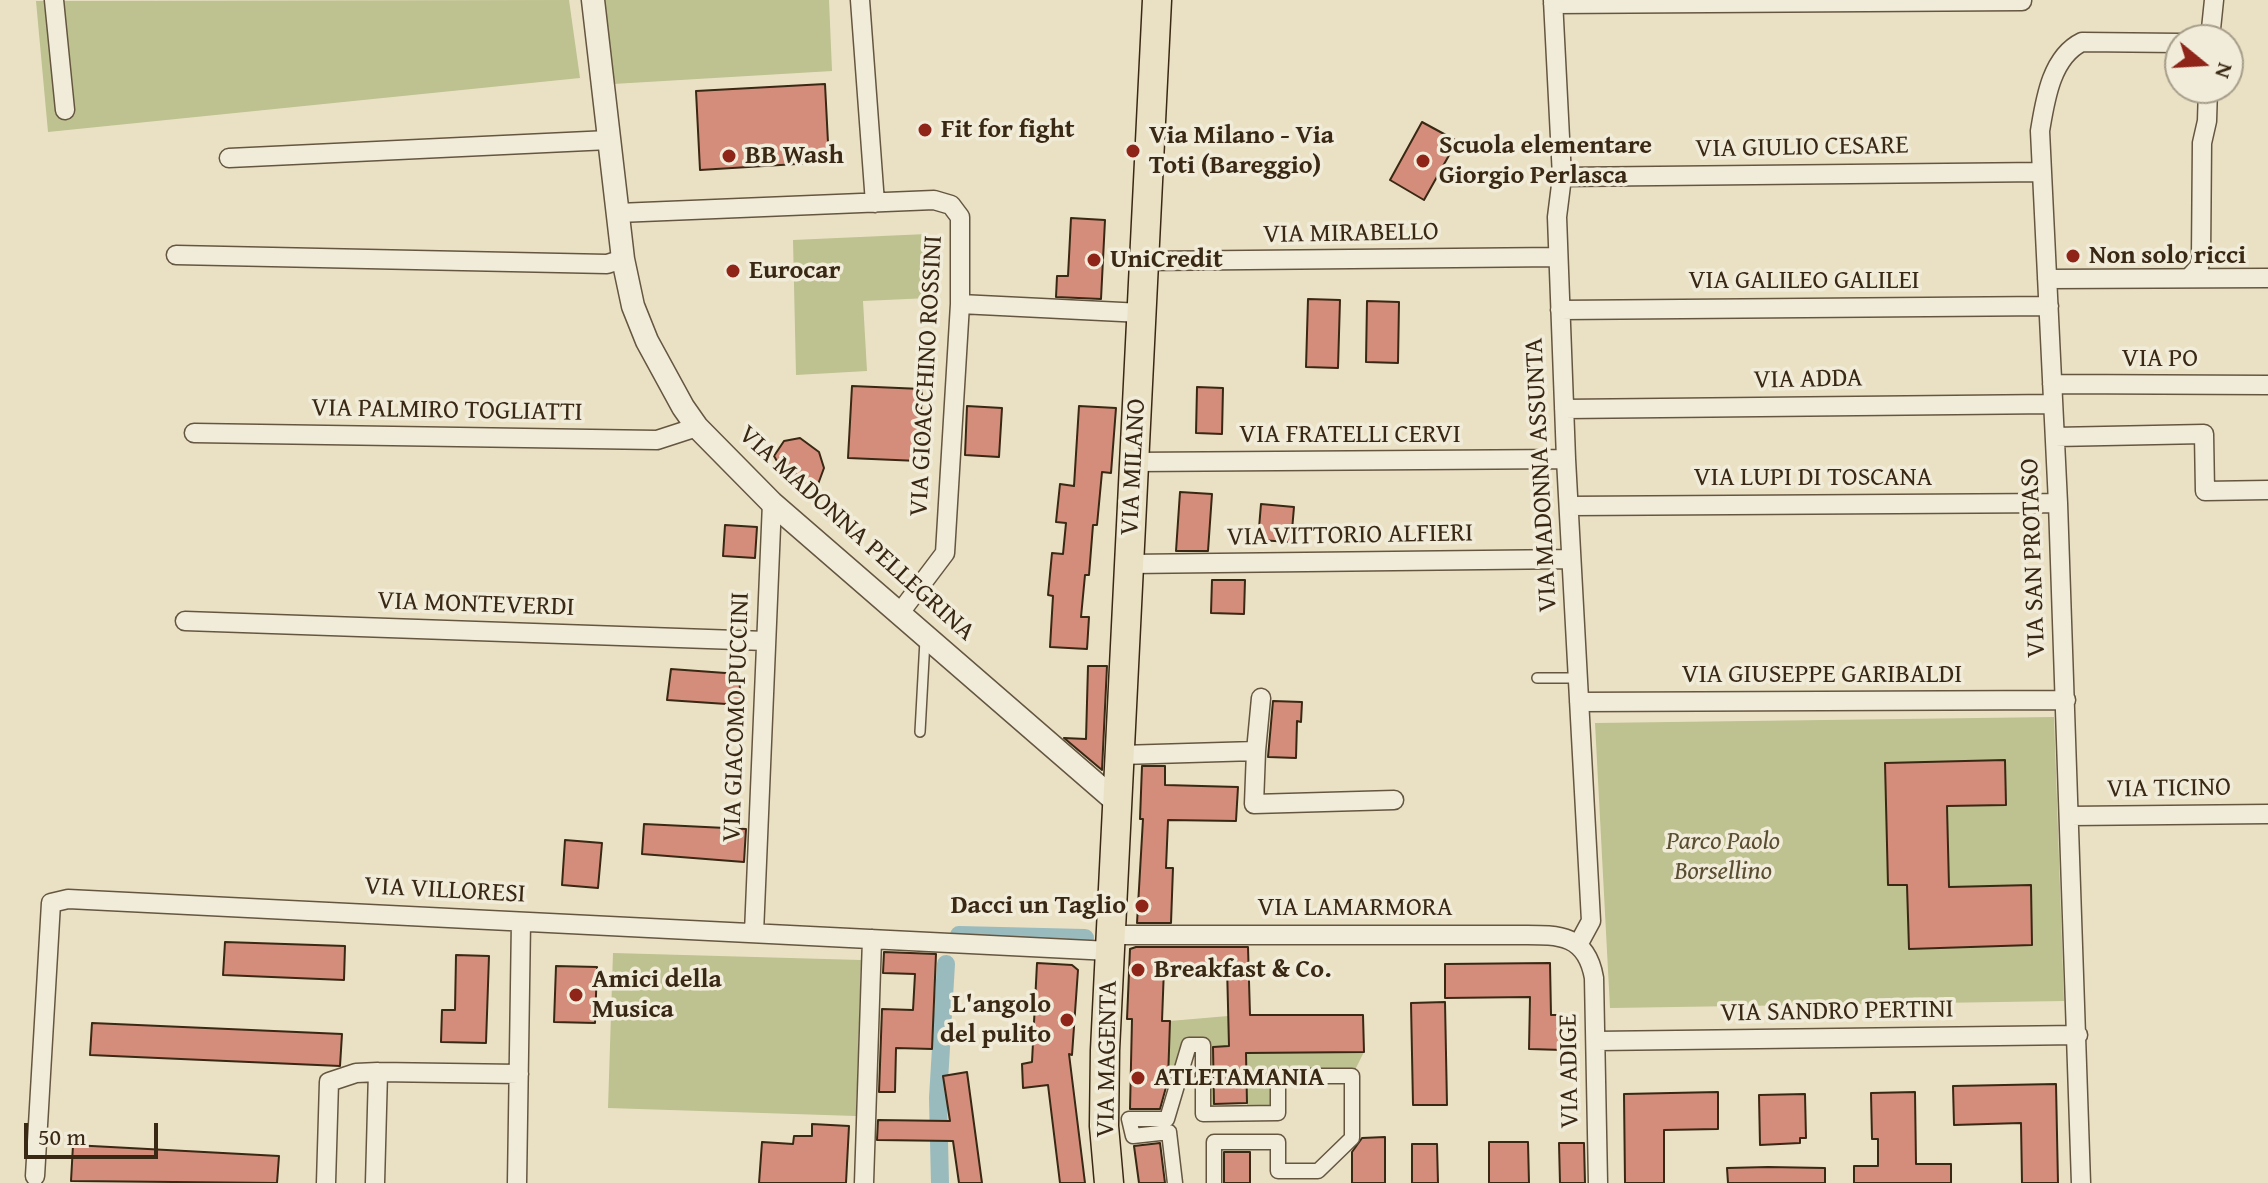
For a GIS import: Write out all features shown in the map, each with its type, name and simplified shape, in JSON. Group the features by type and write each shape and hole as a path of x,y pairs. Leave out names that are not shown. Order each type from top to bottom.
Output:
{"main road":[{"name":"VIA MILANO","path":"1111,943 1157,0"},
{"name":"VIA MAGENTA","path":"1109,1183 1104,1126 1111,943"}],"street":[{"path":"54,0 65,110"},
{"name":"VIA MADONNA PELLEGRINA","path":"593,0 623,259 633,306 647,341 697,427 772,503 1118,803"},
{"path":"860,0 875,203"},
{"path":"2210,24 2214,0"},
{"path":"1553,2 2022,1"},
{"name":"VIA MADONNA ASSUNTA","path":"1553,2 1562,177 1557,217 1566,459 1591,921 1584,952"},
{"name":"VIA SAN PROTASO","path":"2081,1183 2066,700 2040,131 2047,96 2061,60 2073,47 2082,42 2164,43"},
{"path":"2189,278 2199,267 2201,257 2202,143 2208,104"},
{"path":"229,158 609,140"},
{"name":"VIA GIULIO CESARE","path":"1562,177 2042,172"},
{"name":"VIA GIOACCHINO ROSSINI","path":"618,213 944,201 960,217 960,304 945,553 899,614"},
{"path":"176,255 607,264 623,259"},
{"name":"VIA MIRABELLO","path":"1144,261 1558,257"},
{"path":"2047,279 2268,278"},
{"path":"960,304 1142,313"},
{"name":"VIA GALILEO GALILEI","path":"1560,310 2049,306"},
{"name":"VIA PO","path":"2052,384 2268,385"},
{"name":"VIA ADDA","path":"1564,409 2053,404"},
{"name":"VIA PALMIRO TOGLIATTI","path":"194,433 657,440 697,427"},
{"path":"2055,437 2204,434 2205,491 2268,490"},
{"name":"VIA FRATELLI CERVI","path":"1134,462 1566,459"},
{"name":"VIA GIACOMO PUCCINI","path":"754,933 772,503"},
{"name":"VIA LUPI DI TOSCANA","path":"1569,506 2058,503"},
{"name":"VIA VITTORIO ALFIERI","path":"1129,564 1571,559"},
{"name":"VIA MONTEVERDI","path":"185,621 766,641"},
{"path":"1261,698 1254,804 1394,800"},
{"name":"VIA GIUSEPPE GARIBALDI","path":"1579,702 2066,700"},
{"path":"1121,755 1256,751"},
{"name":"VIA TICINO","path":"2070,816 2268,814"},
{"name":"VIA VILLORESI","path":"35,1176 51,903 68,899 872,939 1111,943"},
{"path":"517,1183 521,922"},
{"name":"VIA LAMARMORA","path":"1111,943 1551,935 1584,952"},
{"path":"864,1183 872,939"},
{"name":"VIA ADIGE","path":"1584,952 1597,1041 1598,1183"},
{"name":"VIA SANDRO PERTINI","path":"1597,1041 2078,1035"},
{"path":"1175,1183 1169,1132 1133,1136 1129,1119 1167,1119 1189,1045 1203,1045 1203,1114 1278,1113 1278,1076 1352,1076 1352,1138 1318,1171 1278,1171 1278,1142 1214,1142 1214,1183"},
{"path":"326,1183 329,1082 356,1073 378,1072 519,1074"},
{"path":"375,1183 378,1072"}],"lane":[{"path":"920,732 925,636"},
{"path":"1537,678 1578,678"}],"green space":[{"path":"569,0 580,78 48,132 36,1"},
{"path":"604,0 829,0 832,71 613,84"},
{"path":"927,234 929,298 863,301 867,371 796,375 793,240"},
{"name":"Parco Paolo Borsellino","path":"2054,717 2064,1001 1610,1008 1595,723","holes":["2005,760 2006,805 1947,806 1949,887 2030,885 2032,945 1909,949 1907,885 1888,885 1885,763"]},
{"path":"613,953 861,960 856,1116 608,1108"},
{"path":"1228,1016 1229,1046 1213,1047 1214,1115 1203,1114 1203,1045 1190,1045 1167,1119 1170,1021"},
{"path":"1364,1052 1352,1076 1278,1076 1278,1113 1247,1114 1246,1053"}],"building":[{"path":"825,84 829,162 700,170 696,91"},
{"name":"Scuola elementare Giorgio Perlasca","path":"1422,122 1457,141 1424,200 1390,180"},
{"path":"1071,218 1105,220 1101,299 1056,297 1057,276 1068,276"},
{"path":"1308,299 1340,300 1338,368 1306,367"},
{"path":"1367,301 1399,302 1398,363 1366,362"},
{"path":"852,386 922,389 919,461 848,458"},
{"path":"1197,387 1223,388 1222,434 1196,433"},
{"path":"967,406 1002,408 999,457 965,455"},
{"path":"1079,406 1116,408 1111,473 1102,472 1089,575 1085,575 1081,617 1089,617 1087,649 1050,647 1053,596 1048,595 1052,553 1063,554 1066,523 1056,522 1060,484 1074,486"},
{"path":"800,438 819,452 824,468 817,487 805,493 789,482 774,456 784,441"},
{"path":"1180,492 1212,494 1208,551 1176,551"},
{"path":"1261,504 1294,507 1291,542 1258,540"},
{"path":"725,525 757,527 755,558 723,556"},
{"path":"1212,580 1245,580 1244,614 1211,613"},
{"path":"1088,666 1107,666 1102,770 1064,738 1086,739"},
{"path":"671,669 739,674 741,705 667,700"},
{"path":"1273,701 1302,702 1301,722 1297,721 1296,758 1268,757"},
{"path":"2005,760 2006,805 1947,806 1949,887 2031,885 2032,945 1909,949 1907,885 1888,885 1885,763"},
{"path":"1142,766 1165,766 1165,785 1238,787 1236,821 1168,820 1166,868 1173,868 1171,923 1137,923 1143,819 1140,819"},
{"path":"644,824 746,829 744,862 642,854"},
{"path":"565,840 602,843 598,888 562,885"},
{"path":"225,942 345,946 344,980 223,975"},
{"path":"1248,947 1250,1015 1363,1015 1364,1052 1246,1053 1247,1103 1214,1104 1213,1047 1229,1046 1227,966 1164,968 1162,1021 1170,1021 1168,1080 1160,1109 1130,1109 1132,1019 1127,1019 1130,949"},
{"path":"884,952 936,954 932,1049 896,1048 895,1092 879,1092 882,1009 913,1010 915,974 883,973"},
{"path":"456,955 489,956 486,1043 441,1042 442,1010 455,1010"},
{"path":"1037,963 1072,965 1078,970 1072,1055 1069,1054 1085,1183 1060,1183 1048,1085 1023,1088 1022,1064 1032,1062"},
{"path":"1550,963 1551,1015 1563,1015 1563,1050 1529,1049 1530,997 1445,998 1445,964"},
{"name":"Amici della Musica","path":"556,966 597,967 595,1023 554,1022"},
{"path":"1445,1002 1447,1105 1413,1105 1411,1003"},
{"path":"92,1023 342,1034 340,1066 90,1055"},
{"path":"967,1072 982,1183 959,1183 953,1141 877,1140 878,1120 950,1121 943,1076"},
{"path":"2056,1084 2058,1183 2022,1183 2021,1123 1954,1125 1953,1086"},
{"path":"1718,1092 1718,1129 1664,1130 1664,1183 1625,1183 1624,1094"},
{"path":"1915,1092 1916,1164 1951,1164 1951,1183 1854,1183 1854,1166 1878,1166 1878,1139 1872,1139 1871,1093"},
{"path":"1805,1094 1806,1138 1800,1138 1800,1143 1760,1145 1759,1095"},
{"path":"812,1124 849,1126 846,1183 759,1183 762,1142 793,1144 794,1136 812,1136"},
{"path":"1385,1137 1385,1183 1352,1183 1352,1152 1362,1138"},
{"path":"1489,1142 1528,1142 1529,1183 1489,1183"},
{"path":"1160,1143 1165,1183 1139,1183 1134,1146"},
{"path":"1559,1143 1584,1143 1585,1183 1560,1183"},
{"path":"1412,1144 1437,1144 1438,1183 1412,1183"},
{"path":"73,1145 279,1156 277,1183 71,1181"},
{"path":"1224,1152 1250,1152 1250,1183 1224,1183"},
{"path":"1727,1168 1825,1168 1825,1183 1728,1183"}],"waterway":[{"path":"959,935 1085,938"},
{"path":"940,1183 938,1098 946,964"}],"place":[{"name":"Fit for fight","path":"925,130"},
{"name":"Via Milano - Via Toti (Bareggio)","path":"1133,151"},
{"name":"BB Wash","path":"729,156"},
{"name":"Scuola elementare Giorgio Perlasca","path":"1423,161"},
{"name":"Non solo ricci","path":"2073,256"},
{"name":"UniCredit","path":"1094,260"},
{"name":"Eurocar","path":"733,271"},
{"name":"Dacci un Taglio","path":"1142,906"},
{"name":"Breakfast & Co.","path":"1138,970"},
{"name":"Amici della Musica","path":"576,995"},
{"name":"L'angolo del pulito","path":"1067,1020"},
{"name":"ATLETAMANIA","path":"1138,1078"}]}
